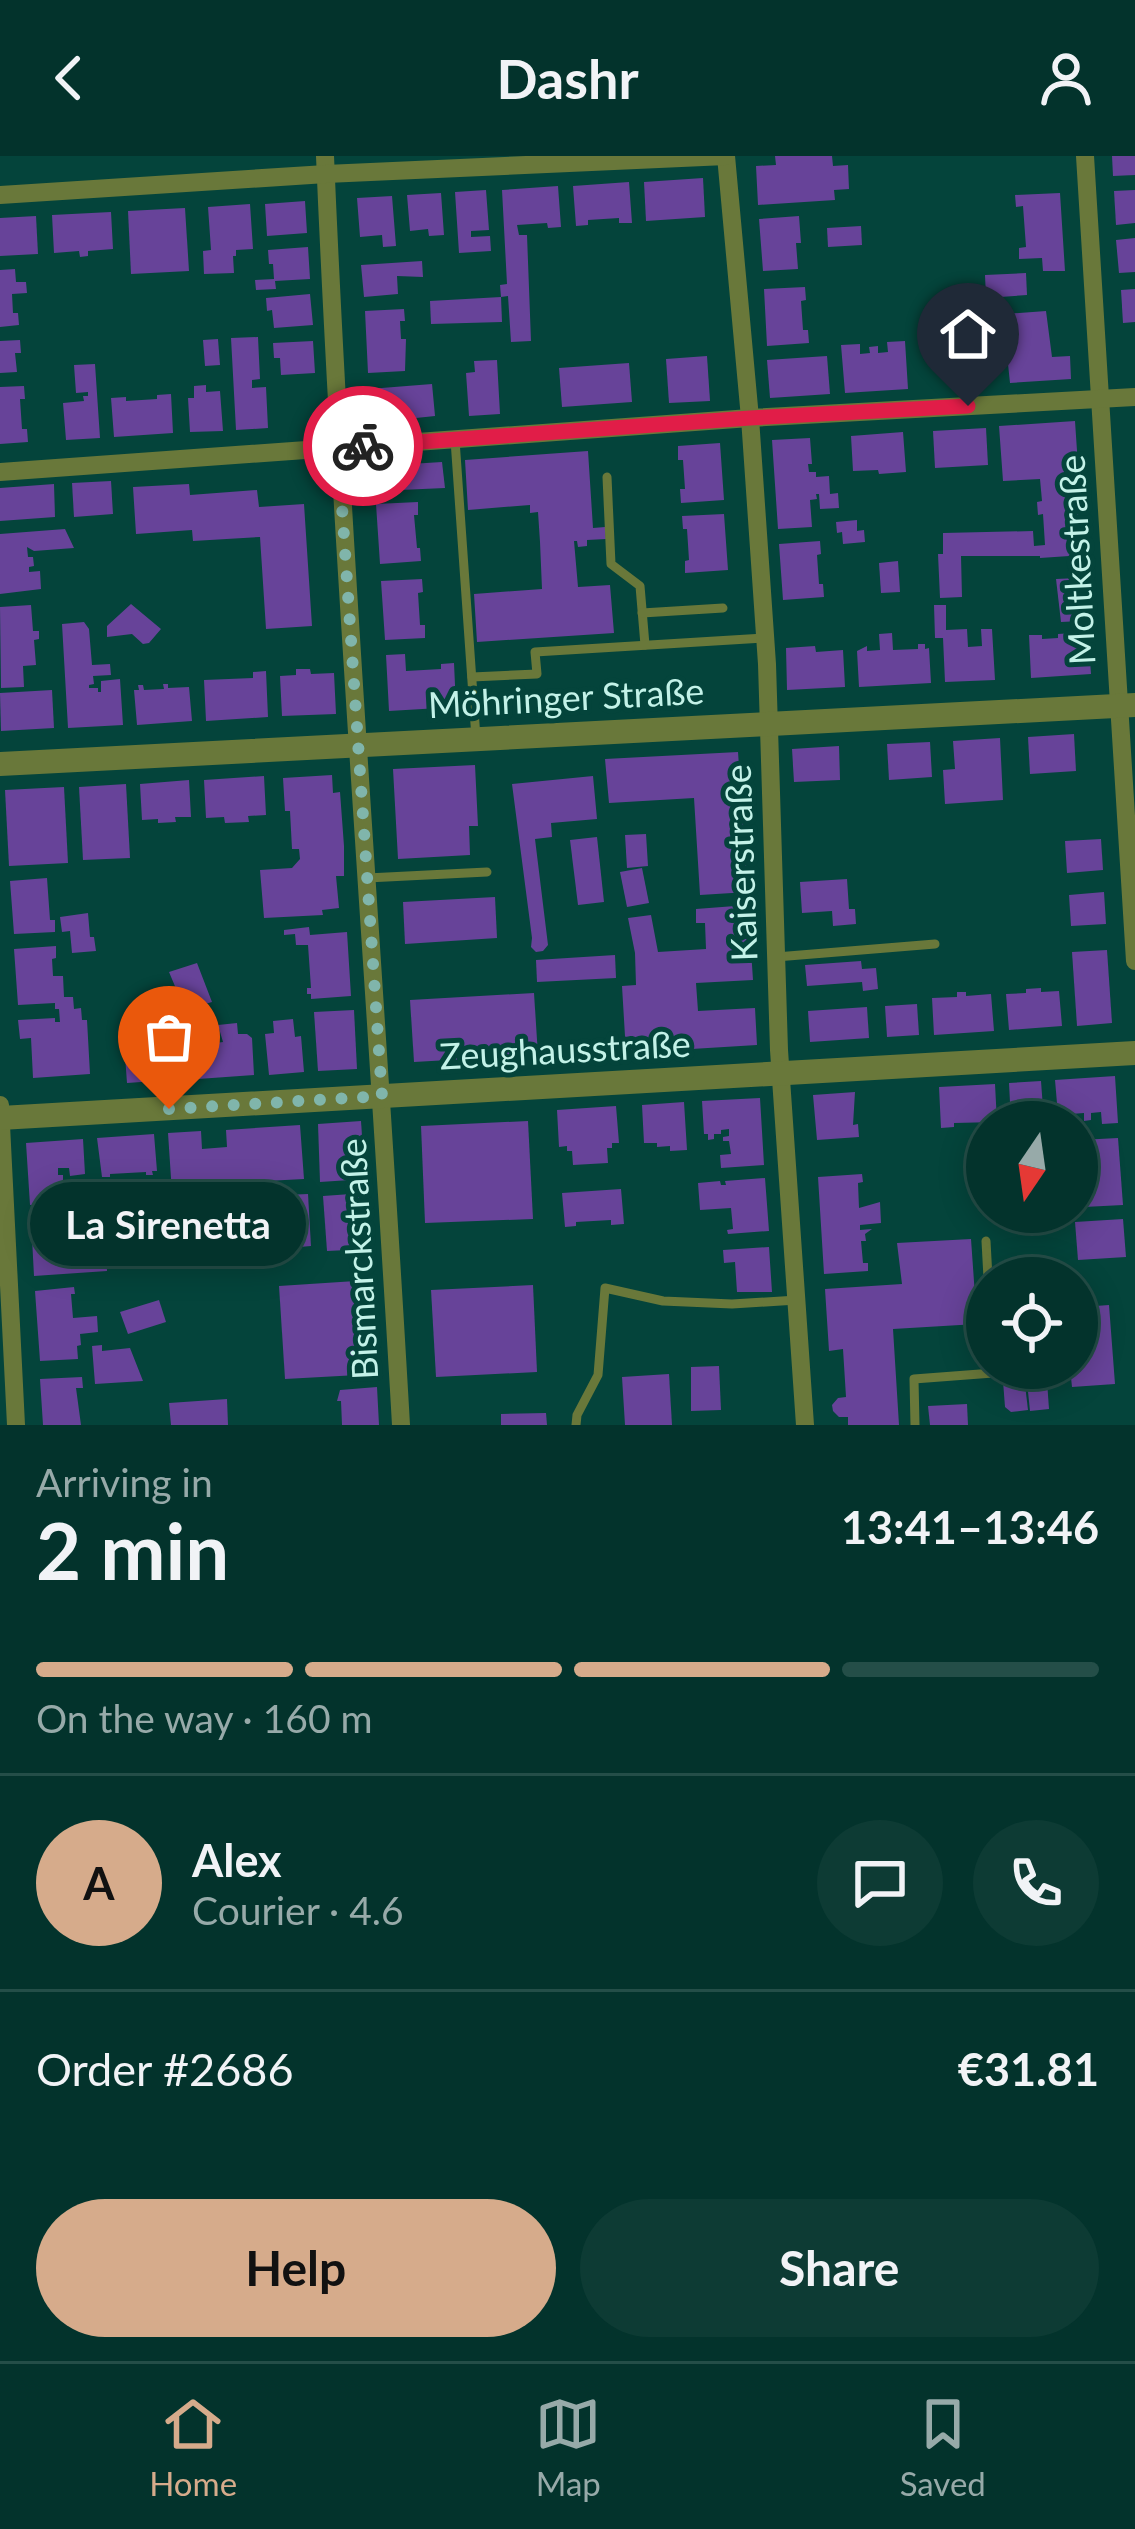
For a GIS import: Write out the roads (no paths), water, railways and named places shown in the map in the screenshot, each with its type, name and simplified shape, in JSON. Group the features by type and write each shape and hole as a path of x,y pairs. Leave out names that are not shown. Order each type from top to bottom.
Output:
{"street":[{"path":"0,195 326,165 726,156"},
{"name":"Kaiserstraße","path":"726,156 765,638 781,1072 805,1425"},
{"name":"Moltkestraße","path":"1085,156 1126,705 1135,961"},
{"name":"Bismarckstraße","path":"326,165 338,448 400,1425"},
{"path":"0,472 750,418 1135,397"},
{"name":"Möhringer Straße","path":"0,764 1126,705"},
{"name":"Zeughausstraße","path":"0,1118 1135,1053"},
{"path":"0,1105 16,1425"}],"lane":[{"path":"455,440 476,737"},
{"path":"607,477 611,564 640,586 645,645"},
{"path":"643,613 723,608"},
{"path":"472,677 537,674 535,652 765,638"},
{"path":"367,878 487,872"},
{"path":"776,958 935,944"},
{"path":"986,1241 987,1257"},
{"path":"577,1425 577,1415 598,1375 604,1288 664,1301 796,1300"},
{"path":"915,1425 914,1379 966,1374"}],"place":[{"name":"La Sirenetta","path":"169,1109"}]}
